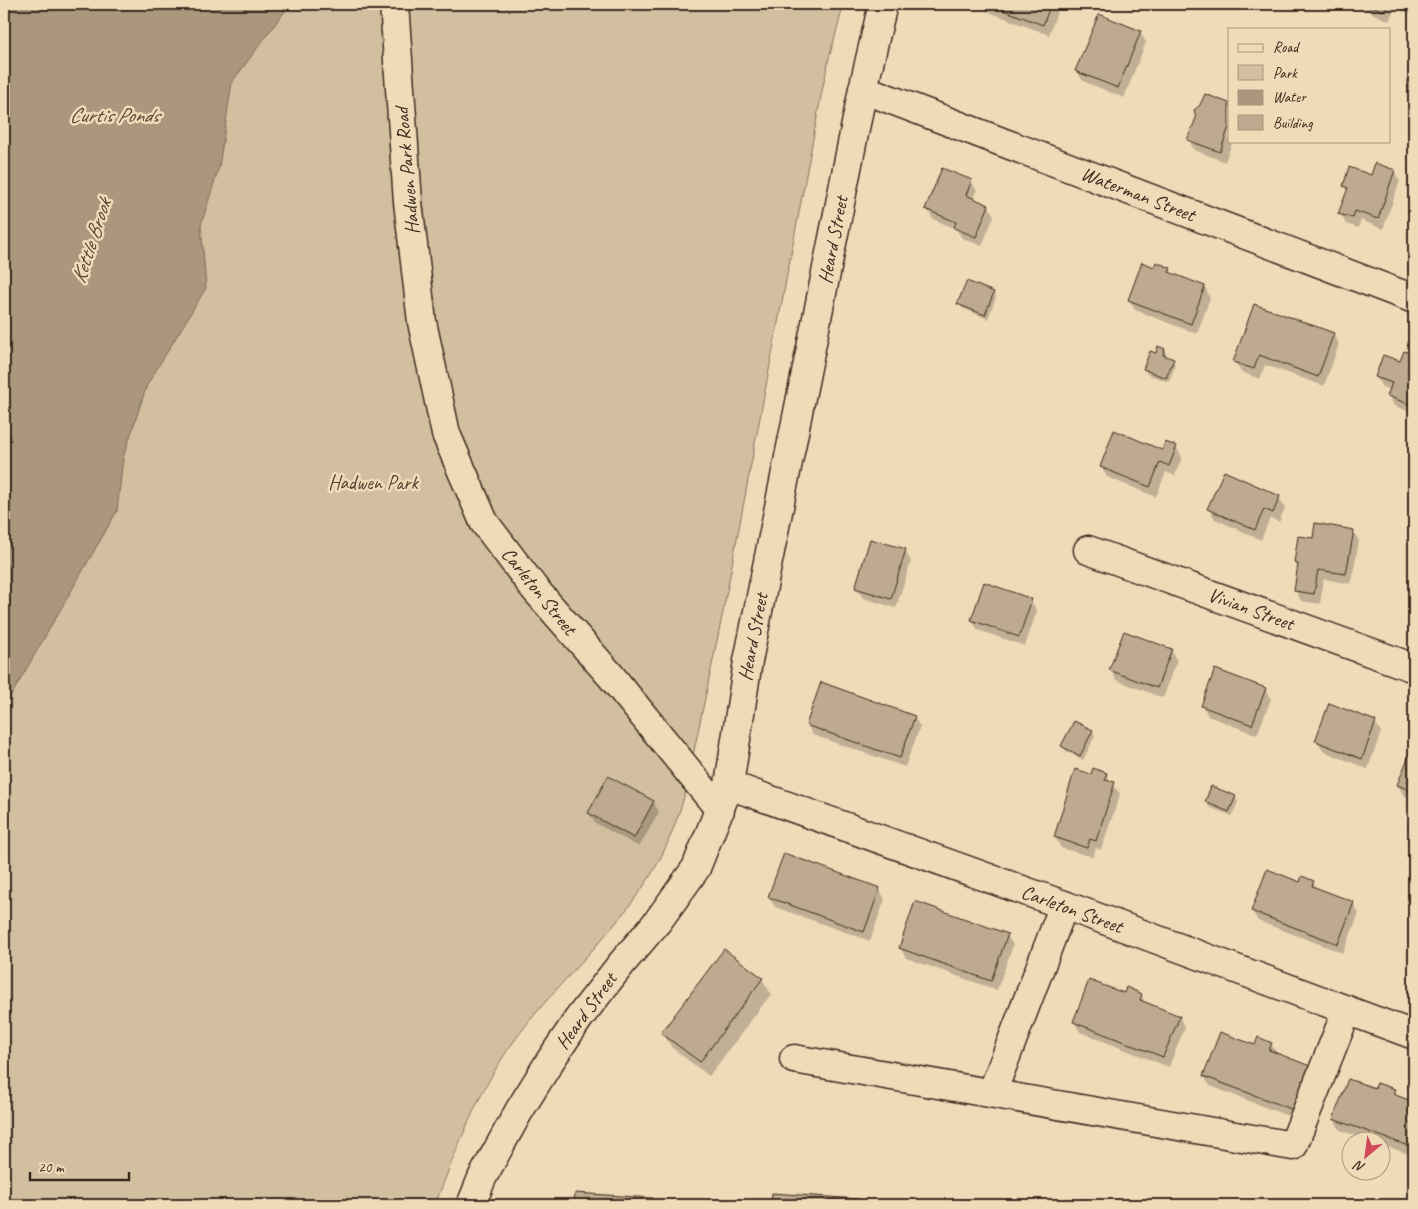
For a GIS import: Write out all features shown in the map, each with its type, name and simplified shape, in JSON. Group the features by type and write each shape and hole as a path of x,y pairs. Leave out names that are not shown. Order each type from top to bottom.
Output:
{"street":[{"name":"Hadwen Park Road","path":"394,4 408,202 426,337"},
{"name":"Heard Street","path":"471,1205 482,1178 519,1111 550,1061 579,1018 658,921 696,868 729,785 748,661 862,89 883,4"},
{"name":"Waterman Street","path":"862,89 1414,299"},
{"name":"Carleton Street","path":"426,337 446,434 484,522 534,588 611,676 720,810"},
{"name":"Vivian Street","path":"1088,550 1414,668"},
{"name":"Carleton Street","path":"729,785 1064,905 1414,1035"},
{"path":"992,1094 1064,905"},
{"path":"794,1059 1293,1146 1347,1010"}],"green space":[{"name":"Hadwen Park","path":"4,4 844,4 823,86 723,612 685,794 677,819 657,865 643,887 596,946 529,1021 501,1060 469,1120 435,1205 4,1205 4,358 10,355"}],"water":[{"name":"Curtis Ponds","path":"4,4 286,4 288,7 232,82 219,167 201,225 206,288 147,385 123,458 117,511 4,708 4,320 8,311 4,260"}],"building":[{"path":"987,4 1051,4 1043,25"},
{"path":"1366,4 1387,4 1384,11"},
{"path":"1099,14 1141,31 1118,88 1075,71"},
{"path":"1205,94 1228,103 1228,130 1220,152 1187,140 1196,118 1194,110 1200,105"},
{"path":"1375,163 1395,170 1378,219 1355,211 1353,218 1338,214 1348,188 1343,186 1349,167 1371,175"},
{"path":"942,168 972,180 966,195 989,205 976,237 954,228 956,222 925,209"},
{"path":"1142,262 1154,267 1156,262 1171,268 1169,272 1205,286 1191,324 1128,300"},
{"path":"967,281 994,292 985,315 957,304"},
{"path":"1254,304 1334,333 1318,377 1259,355 1254,369 1233,362"},
{"path":"1158,346 1165,349 1163,355 1174,359 1166,378 1143,369 1150,351 1156,353"},
{"path":"1404,351 1414,355 1414,406 1387,396 1392,383 1375,377 1383,355 1400,361"},
{"path":"1114,430 1162,450 1165,442 1177,446 1169,466 1160,462 1150,487 1100,467"},
{"path":"1224,471 1280,496 1273,513 1264,509 1255,530 1207,509"},
{"path":"1315,523 1354,530 1346,574 1318,570 1314,594 1294,591 1298,564 1294,563 1298,536 1313,538"},
{"path":"870,539 906,549 891,599 855,588"},
{"path":"984,582 1032,599 1019,637 971,620"},
{"path":"1124,631 1172,649 1157,688 1109,670"},
{"path":"1215,669 1266,688 1252,725 1201,706"},
{"path":"821,682 915,716 900,758 806,725"},
{"path":"1329,703 1376,721 1362,759 1315,741"},
{"path":"1074,721 1093,730 1080,756 1061,746"},
{"path":"1412,748 1414,749 1414,792 1397,785"},
{"path":"1093,768 1107,773 1105,780 1115,782 1096,841 1090,839 1087,848 1054,837 1075,769 1091,774"},
{"path":"608,776 654,801 634,838 588,813"},
{"path":"1211,786 1236,796 1229,812 1205,802"},
{"path":"784,853 880,888 864,932 768,897"},
{"path":"1267,869 1300,882 1302,876 1314,881 1312,886 1354,902 1338,944 1251,911"},
{"path":"915,901 1008,934 991,981 899,948"},
{"path":"724,949 763,978 700,1062 661,1033"},
{"path":"1089,980 1124,993 1126,987 1142,994 1140,1000 1180,1016 1163,1057 1073,1022"},
{"path":"1220,1032 1255,1045 1258,1037 1272,1043 1269,1050 1310,1066 1294,1110 1203,1076"},
{"path":"1348,1079 1375,1088 1377,1083 1395,1089 1393,1094 1414,1102 1414,1148 1390,1139 1390,1132 1369,1132 1333,1119"},
{"path":"575,1193 653,1198 653,1205 574,1205"},
{"path":"772,1193 858,1199 857,1205 771,1205"}],"water label":[{"name":"Kettle Brook","path":"91,241"}]}
